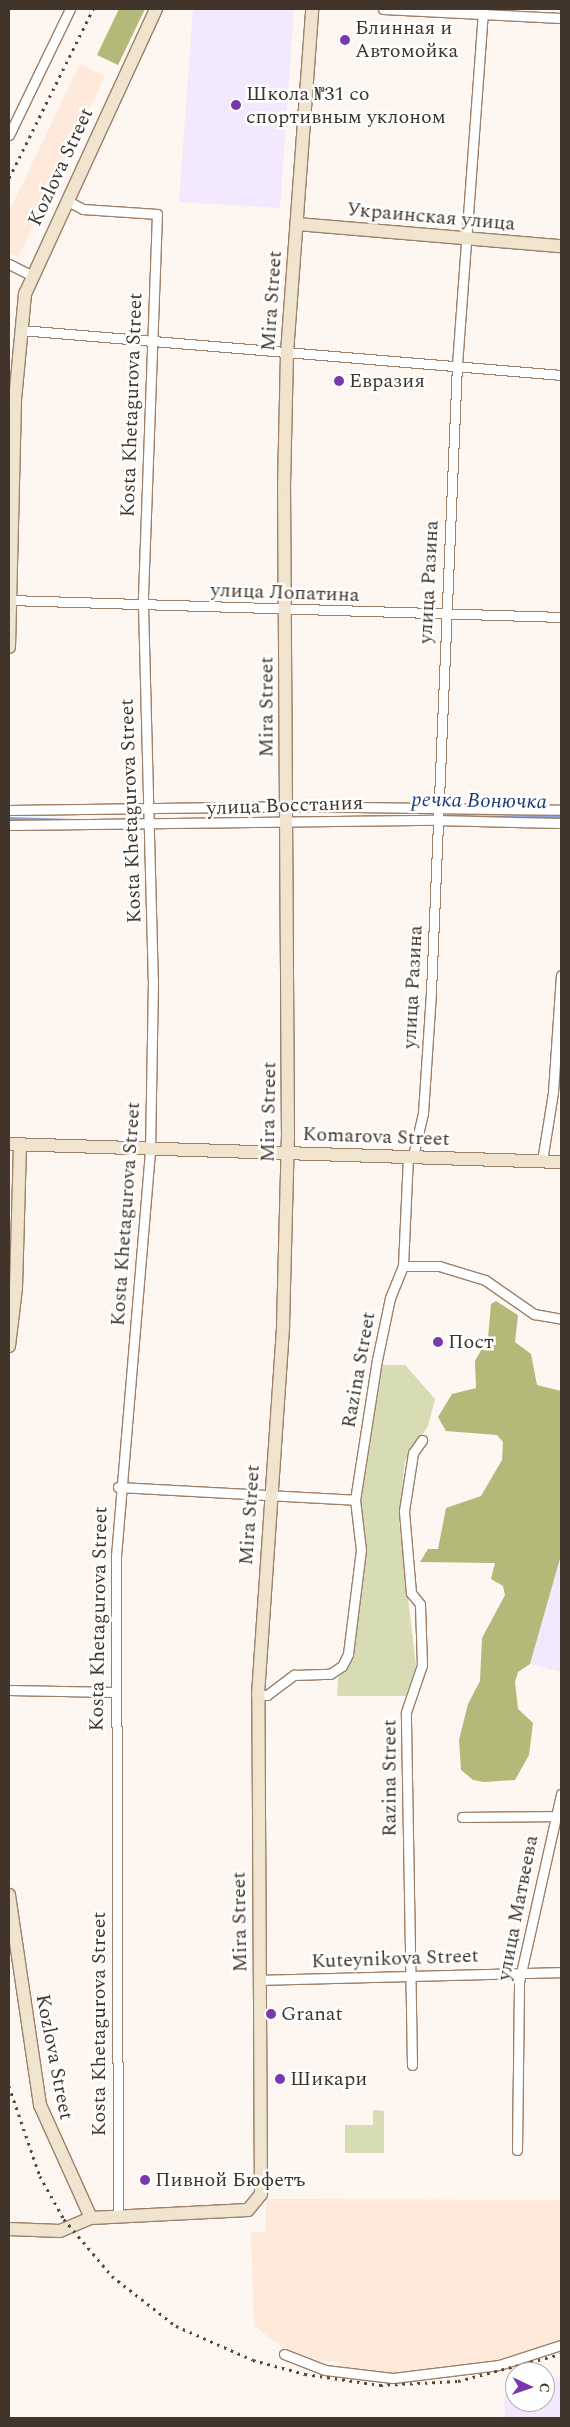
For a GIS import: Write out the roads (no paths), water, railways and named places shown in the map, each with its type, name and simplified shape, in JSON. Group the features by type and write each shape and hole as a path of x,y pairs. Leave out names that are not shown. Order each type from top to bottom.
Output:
{"main road":[{"name":"Kozlova Street","path":"9,647 21,330 31,275 156,9"},
{"name":"Mira Street","path":"118,2216 248,2210 261,2194 258,1695 288,1153 285,610 287,353 312,9"},
{"name":"Украинская улица","path":"297,224 466,240 561,246"},
{"name":"Komarova Street","path":"15,1144 150,1151 410,1156 561,1162"},
{"path":"9,1346 16,1288 15,1144"},
{"name":"Kozlova Street","path":"9,1895 40,2105 91,2218"},
{"path":"9,2229 60,2231 91,2218 118,2216"}],"street":[{"path":"9,135 13,114 70,9"},
{"path":"383,9 483,12 561,18"},
{"name":"улица Разина","path":"410,1156 423,1113 444,615 457,365 483,12"},
{"name":"Kosta Khetagurova Street","path":"66,200 83,209 157,214 143,605 148,818 150,1151 118,1487 114,1692 118,2216"},
{"path":"9,264 31,275"},
{"path":"21,330 152,339 287,353 457,365 561,375"},
{"name":"улица Лопатина","path":"10,600 444,615 561,617"},
{"name":"улица Восстания","path":"9,825 148,818 286,806 437,814 561,824"},
{"name":"улица Восстания","path":"9,810 286,825 437,814 561,810"},
{"path":"542,1161 553,1092 561,976"},
{"name":"Razina Street","path":"258,1695 267,1695 294,1675 330,1674 342,1666 348,1654 361,1550 355,1500 377,1360 390,1298 404,1266 410,1156"},
{"path":"404,1266 439,1266 486,1280 534,1314 561,1320"},
{"name":"Razina Street","path":"412,2065 406,1712 422,1665 420,1604 411,1593 404,1510 413,1452 422,1440"},
{"path":"118,1487 270,1493 355,1500"},
{"path":"9,1690 114,1692"},
{"name":"улица Матвеева","path":"518,2150 521,1973 558,1816 561,1794"},
{"path":"462,1817 558,1816"},
{"name":"Kuteynikova Street","path":"260,1980 561,1972"},
{"path":"284,2354 325,2370 393,2378 499,2365 561,2345"}],"waterway":[{"name":"речка Вонючка","path":"396,816 561,817"},
{"path":"9,818 73,820"}],"railway":[{"path":"9,178 93,9"},
{"path":"9,2086 40,2176 64,2219 112,2276 176,2326 253,2360 305,2374 380,2385 458,2381 561,2354"}],"place":[{"name":"Блинная и Автомойка","path":"345,40"},
{"name":"Школа №31 со спортивным уклоном","path":"236,105"},
{"name":"Евразия","path":"339,381"},
{"name":"Пост","path":"438,1342"},
{"name":"Granat","path":"271,2014"},
{"name":"Шикари","path":"280,2079"},
{"name":"Пивной Бюфетъ","path":"145,2180"}]}
